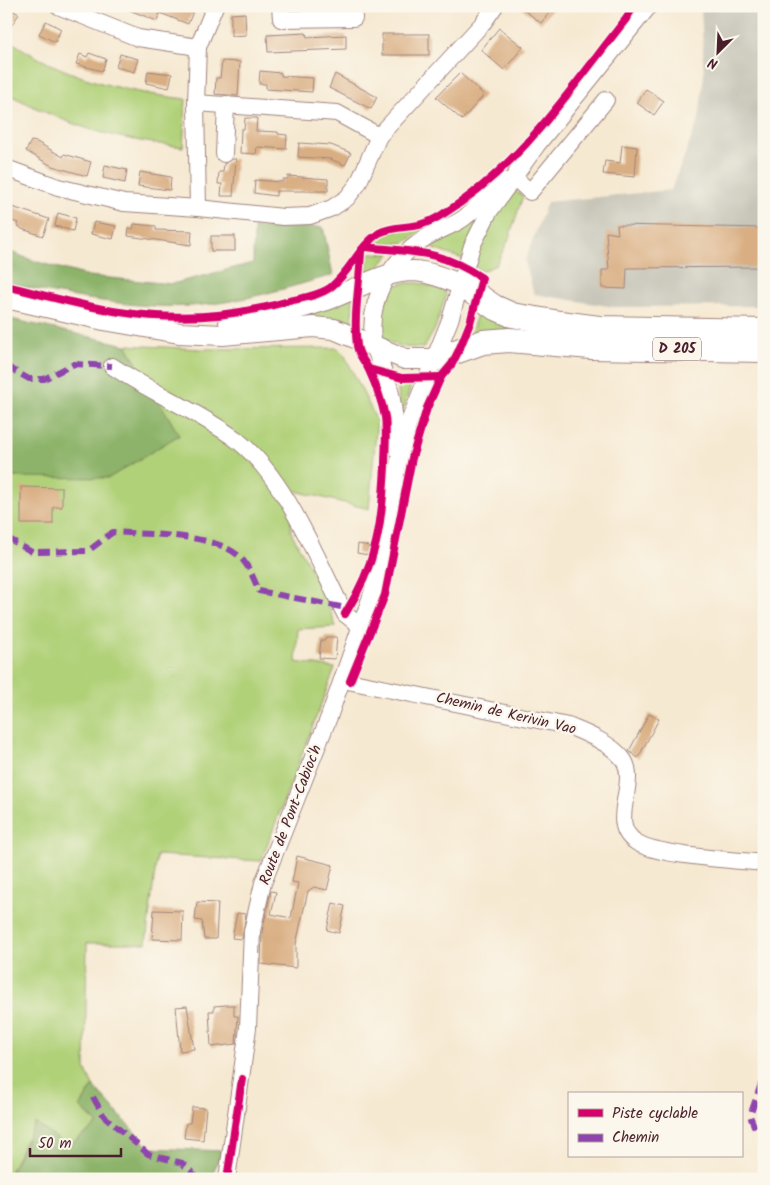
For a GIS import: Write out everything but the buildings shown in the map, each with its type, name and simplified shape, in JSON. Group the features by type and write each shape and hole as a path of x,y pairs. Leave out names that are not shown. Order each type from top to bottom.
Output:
{"highway":[{"name":"D 205","path":"462,285 494,307 512,315 560,323 608,329 764,331"},
{"name":"D 205","path":"435,359 483,342 509,340 590,347 764,350"}],"main road":[{"path":"138,326 193,325 244,320 328,299 387,274 414,271 436,274 462,285"},
{"path":"6,298 179,333 223,335 313,327 334,329 374,348 405,359 435,359"}],"street":[{"path":"58,6 138,38 198,47"},
{"path":"198,208 196,103 198,47 215,6"},
{"path":"280,6 281,19 354,18 353,6"},
{"path":"6,168 58,187 124,203 198,208 283,217 310,216 332,208 347,198 358,184 379,136 483,23 495,6"},
{"path":"435,359 462,285 472,246 489,212 537,145 649,6"},
{"path":"514,176 530,192 606,100"},
{"path":"196,103 337,112 379,136"},
{"path":"224,154 226,104"},
{"path":"374,348 373,316 378,297 387,274 397,261 412,247 464,218 537,145"},
{"name":"Route de Pont-Cabioc'h","path":"374,348 389,386 399,460"},
{"name":"Route de Pont-Cabioc'h","path":"224,1178 248,1028 252,931 263,883 343,680 391,526 399,460 408,424 435,359"},
{"path":"112,366 144,388 200,415 238,441 254,458 288,502 345,614 360,626"},
{"name":"Chemin de Kerivin Vao","path":"343,680 559,724 590,735 623,759 628,781 623,812 625,826 635,842 653,849 764,864"}],"shaded area":[{"path":"701,6 764,6 764,306 614,307 534,294 525,261 547,202 671,190 699,119 704,75"}],"green space":[{"path":"6,38 47,63 92,80 138,92 186,99 183,147 136,140 89,129 46,112 6,93"},
{"path":"511,188 523,196 508,241 496,265 482,271 473,266 479,246"},
{"path":"474,220 477,223 463,259 433,249 434,245 460,232"},
{"path":"323,227 333,275 227,302 191,306 146,306 75,297 6,283 6,250 34,261 88,276 172,284 253,263 254,228"},
{"path":"422,227 425,229 404,243 380,244 377,241 385,233 391,231"},
{"path":"369,253 390,254 377,269 366,276 366,259"},
{"path":"403,283 419,283 444,290 446,295 435,329 424,348 403,347 382,339 381,325 387,298 393,286"},
{"path":"353,296 352,323 294,320"},
{"path":"479,309 534,329 469,339"},
{"path":"6,318 126,345 179,435 109,478 8,477 6,465"},
{"path":"126,345 201,349 338,348 344,354 377,421 369,509 291,490 291,532 326,597 336,627 298,629 296,662 335,668 261,861 157,855 146,943 87,943 85,1069 93,1086 80,1107 98,1124 68,1146 35,1124 6,1179 6,465 9,477 179,436"},
{"path":"397,380 412,382 402,414 400,414"},
{"path":"93,1086 149,1148 222,1151 212,1175 208,1179 7,1179 35,1123 68,1146 98,1124 80,1107"}],"marked path":[{"path":"6,366 29,379 44,379 74,364 112,366"},
{"path":"6,537 32,552 88,551 113,532 164,535 203,540 235,553 247,566 259,591 341,607"},
{"path":"755,1128 750,1116 764,1075"},
{"path":"93,1097 104,1116 148,1154 182,1163 199,1179"}],"cycle path":[{"path":"6,286 106,310 141,315 184,317 247,311 322,292 338,281 366,245 379,233 394,228 419,225 435,219 471,195 496,173 543,125 626,19 634,6"},
{"path":"350,681 385,595 412,458 427,408 441,377 452,364 459,350 470,323 482,278 440,257 366,247"},
{"path":"345,614 364,578 376,543 382,507 385,466 386,429 384,411 374,381 357,346 356,311 361,251"},
{"path":"369,369 402,378 441,377"},
{"path":"227,1179 242,1079"}]}
